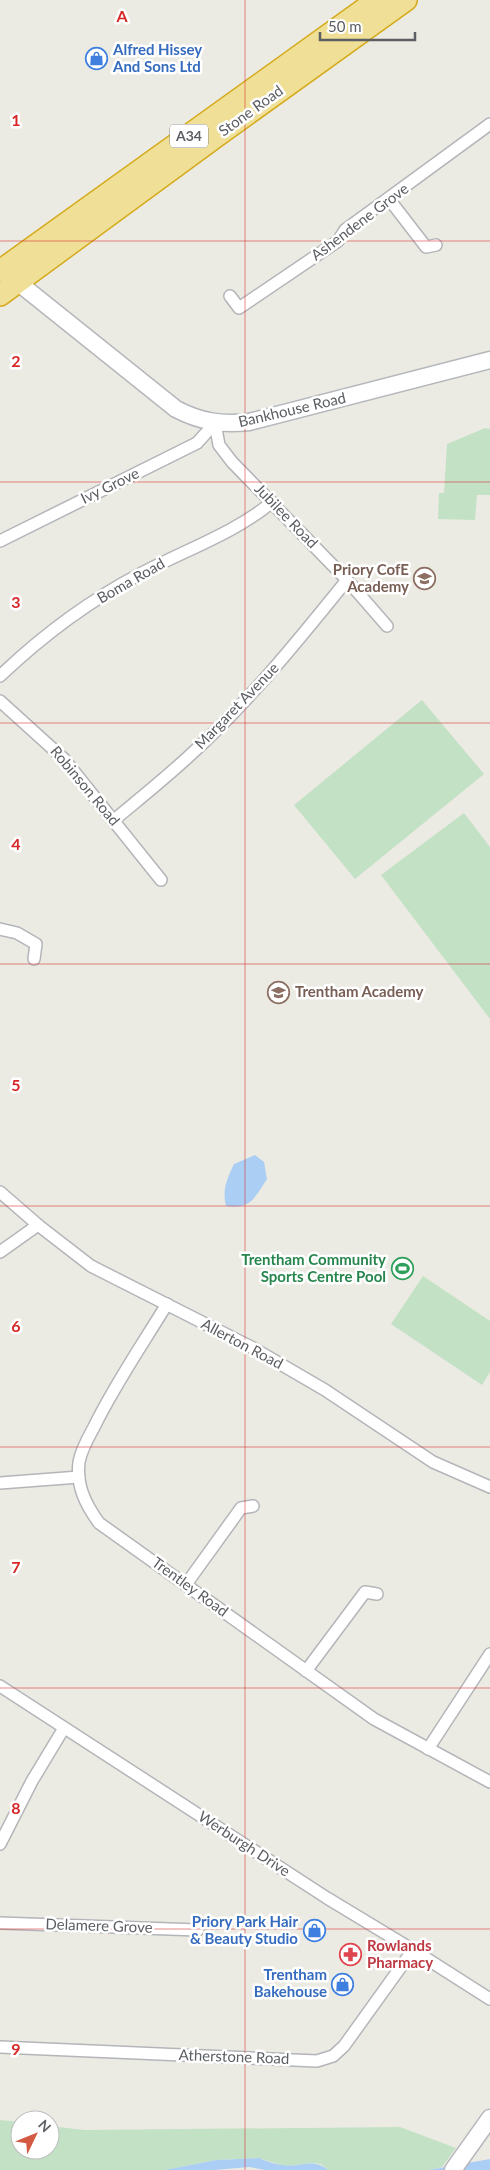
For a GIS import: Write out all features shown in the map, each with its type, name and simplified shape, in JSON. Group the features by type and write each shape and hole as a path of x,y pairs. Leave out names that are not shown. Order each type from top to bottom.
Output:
{"highway":[{"name":"Stone Road","path":"5,279 377,0"},
{"name":"Stone Road","path":"5,279 406,0"}],"street":[{"name":"Ashendene Grove","path":"230,296 239,308 338,241 346,230 490,124"},
{"path":"389,199 428,250"},
{"name":"Bankhouse Road","path":"5,279 176,410 194,418 214,423 249,422 490,360"},
{"name":"Jubilee Road","path":"214,423 219,445 232,462 347,580 387,626"},
{"name":"Ivy Grove","path":"0,541 197,443 214,423"},
{"name":"Boma Road","path":"0,676 24,654 100,597 140,574 254,517 272,502"},
{"name":"Margaret Avenue","path":"114,820 188,758 245,700 279,664 347,580"},
{"name":"Robinson Road","path":"0,701 64,759 161,880"},
{"path":"0,929 17,933 36,944"},
{"path":"36,944 46,938"},
{"path":"34,959 36,944"},
{"name":"Allerton Road","path":"0,1192 38,1225 91,1266 253,1348 325,1390 433,1462 490,1487"},
{"path":"0,1252 38,1225"},
{"name":"Trentley Road","path":"167,1304 106,1401 79,1460 79,1477 88,1508 99,1523 186,1583 374,1719 490,1782"},
{"path":"0,1483 79,1477"},
{"path":"236,1496 240,1508"},
{"path":"186,1583 240,1508 253,1506"},
{"path":"306,1671 362,1588 377,1594"},
{"path":"428,1749 490,1654"},
{"name":"Werburgh Drive","path":"0,1686 327,1898 490,1999"},
{"path":"0,1844 32,1781 64,1728"},
{"name":"Delamere Grove","path":"0,1923 198,1930"},
{"name":"Atherstone Road","path":"0,2047 317,2061 333,2056 344,2046 413,1950"},
{"path":"456,2167 490,2118"}],"green space":[{"path":"485,428 490,429 490,495 477,495 475,520 438,519 439,493 444,493 447,444"},
{"path":"422,700 484,774 355,879 294,805"},
{"path":"464,813 490,847 490,1019 381,875"},
{"path":"423,1276 490,1321 490,1372 482,1385 391,1324"},
{"path":"0,2120 10,2121 10,2160 60,2160 60,2127 84,2130 400,2127 456,2148 442,2167 429,2170 328,2170 321,2164 284,2166 259,2158 216,2160 165,2170 0,2170"}],"water":[{"path":"255,1155 264,1162 267,1179 255,1197 247,1204 234,1207 226,1206 225,1189 227,1179 234,1164"},
{"path":"259,2158 289,2166 312,2163 328,2170 265,2170 249,2167 214,2170 165,2170 216,2160"},
{"path":"490,2159 490,2170 429,2170 434,2169"}],"place":[{"name":"Alfred Hissey And Sons Ltd","path":"97,59"},
{"name":"Priory CofE Academy","path":"425,579"},
{"name":"Trentham Academy","path":"279,992"},
{"name":"Trentham Community Sports Centre Pool","path":"402,1269"},
{"name":"Priory Park Hair & Beauty Studio","path":"314,1931"},
{"name":"Rowlands Pharmacy","path":"351,1955"},
{"name":"Trentham Bakehouse","path":"343,1984"}]}
